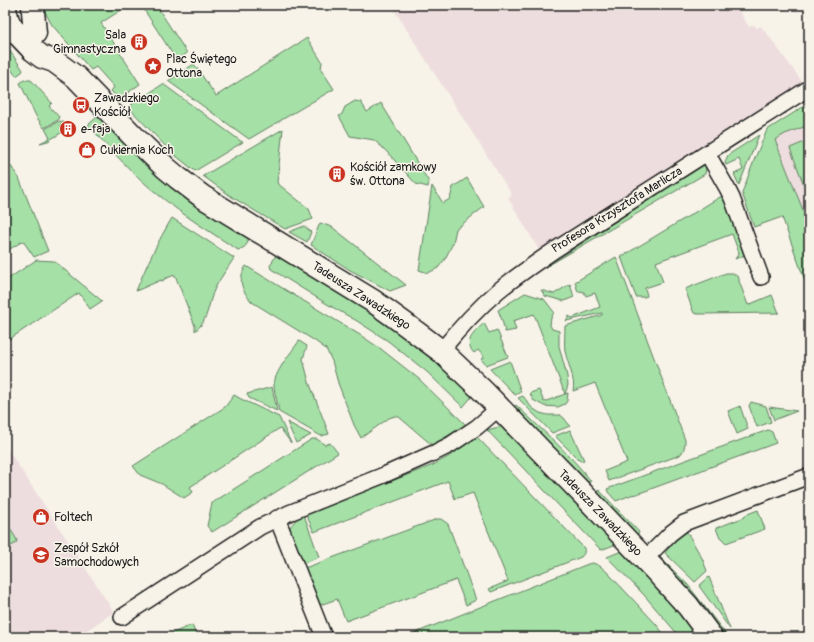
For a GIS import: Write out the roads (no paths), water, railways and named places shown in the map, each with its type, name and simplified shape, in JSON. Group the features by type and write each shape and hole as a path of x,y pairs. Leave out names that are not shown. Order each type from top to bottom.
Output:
{"street":[{"path":"34,5 33,11 35,33"},
{"name":"Tadeusza Zawadzkiego","path":"6,7 20,16 46,47 54,61"},
{"name":"Tadeusza Zawadzkiego","path":"6,7 8,21 24,42 42,57 54,61 76,77 157,160 190,187 203,197 259,232 373,301 441,351 499,408 645,559 676,593 711,637"},
{"name":"Profesora Krzysztofa Marlicza","path":"441,351 462,326 485,303 512,280 553,251 809,88"},
{"path":"707,153 732,198 761,277"},
{"path":"122,617 254,531 277,518 384,475 436,452 477,428 499,408"},
{"name":"Tadeusza Zawadzkiego","path":"645,559 671,533 684,523 809,476"},
{"path":"277,518 324,637"}],"place":[{"name":"Sala Gimnastyczna","path":"139,42"},
{"name":"Plac Świętego Ottona","path":"153,66"},
{"name":"Zawadzkiego Kościół","path":"81,105"},
{"name":"e-faja","path":"68,129"},
{"name":"Cukiernia Koch","path":"87,150"},
{"name":"Kościół zamkowy św. Ottona","path":"337,174"},
{"name":"Foltech","path":"41,517"},
{"name":"Zespół Szkół Samochodowych","path":"41,555"}]}
